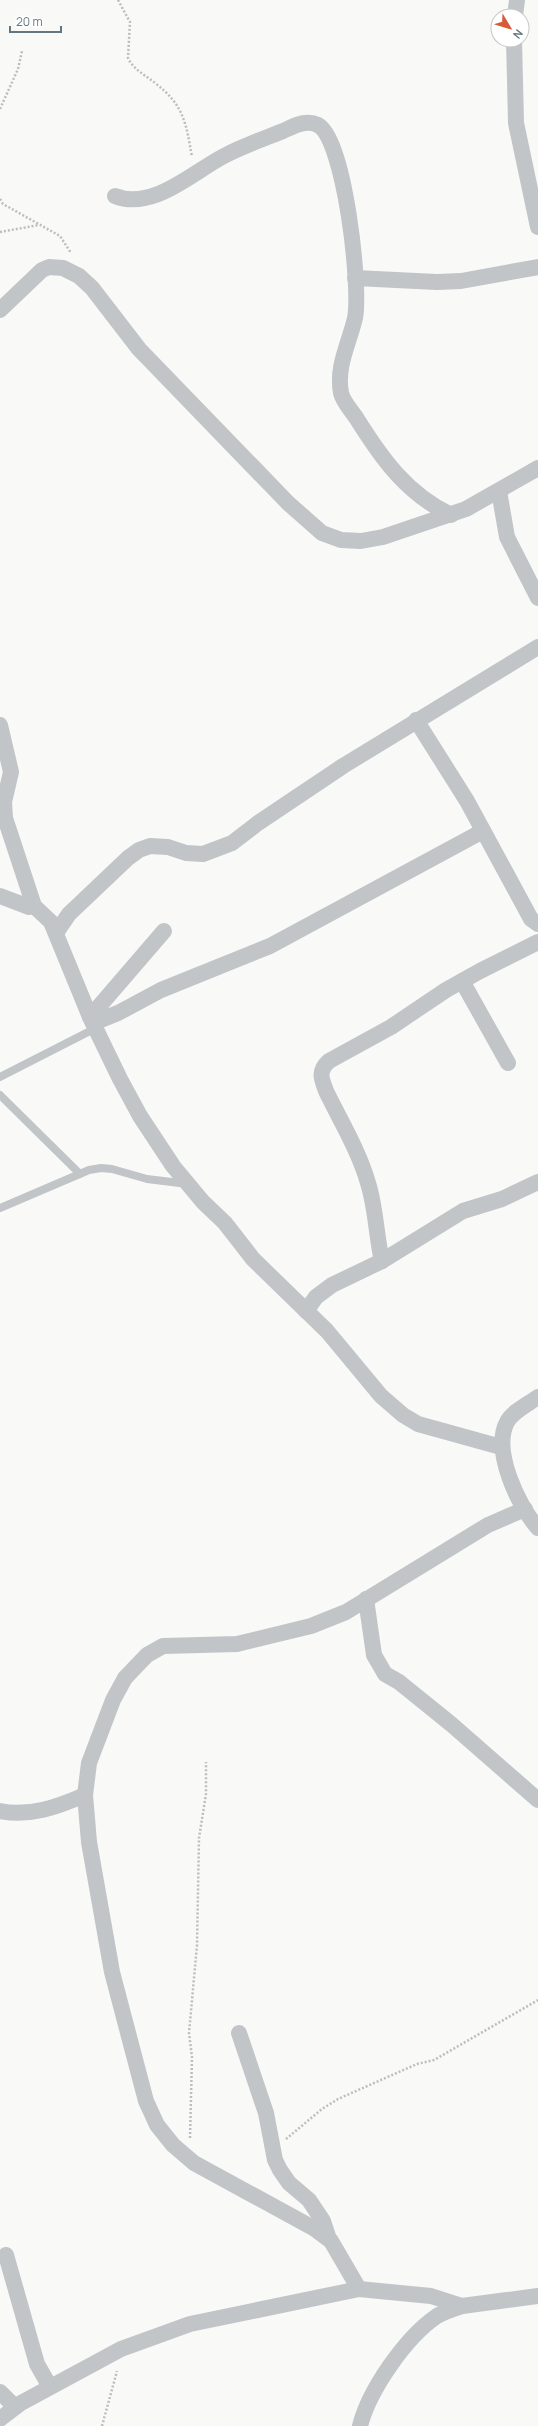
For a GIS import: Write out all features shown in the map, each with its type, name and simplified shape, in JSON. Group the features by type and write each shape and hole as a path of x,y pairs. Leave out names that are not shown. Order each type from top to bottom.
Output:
{"street":[{"path":"514,48 516,123 533,171 538,227"},
{"path":"115,196 134,199 147,197 174,186 223,156 308,122 319,126 326,134 348,200 355,278 355,318 343,353 340,376 341,395 378,452 412,490 429,504 451,515"},
{"path":"0,310 42,270 49,267 63,268 79,276 92,288 139,349 288,503 322,533 341,540 361,541 383,537 451,515 499,491 521,476 538,468"},
{"path":"355,278 437,282 461,281 538,267"},
{"path":"499,491 507,537 538,598"},
{"path":"56,933 69,914 122,863 139,850 150,846 168,847 186,853 203,854 232,843 258,823 343,766 416,720 538,647"},
{"path":"416,720 467,801 531,919 538,924"},
{"path":"0,725 11,772 4,802 5,818 34,906 52,922 93,1022 140,1116 173,1166 230,1229 253,1259 339,1345 380,1396 403,1415 418,1424 501,1447"},
{"path":"93,1022 118,1013 161,990 270,946 483,831"},
{"path":"0,896 30,907 34,906"},
{"path":"93,1022 164,931"},
{"path":"382,1261 377,1239 375,1210 368,1181 326,1091 320,1076 322,1067 329,1061 391,1027 462,981 538,942"},
{"path":"462,981 508,1063"},
{"path":"306,1311 316,1297 332,1285 382,1261 463,1211 502,1199 538,1182"},
{"path":"538,1398 507,1421 501,1436 501,1447 514,1489 538,1528"},
{"path":"329,2239 315,2229 190,2160 173,2145 158,2125 146,2101 112,1972 89,1842 85,1795 89,1763 113,1700 125,1678 147,1655 163,1646 237,1644 311,1626 346,1612 488,1525 525,1509"},
{"path":"366,1599 374,1655 385,1674 399,1682 451,1724 538,1800"},
{"path":"0,1824 8,1813 42,1811 85,1795"},
{"path":"239,2034 264,2106 273,2149 280,2170 289,2183 309,2200 323,2221 329,2239 346,2265 359,2289"},
{"path":"6,2255 37,2364 50,2387"},
{"path":"0,2419 50,2387 121,2349 190,2324 359,2289 431,2296 462,2306"},
{"path":"360,2426 379,2382 405,2347 437,2316 462,2306 538,2296"},
{"path":"0,2392 15,2408"}],"lane":[{"path":"0,1077 93,1022"},
{"path":"0,1095 80,1174"},
{"path":"0,1208 80,1174 101,1168 147,1178 188,1184"}],"path":[{"path":"118,0 130,22 128,58 136,68 174,100 181,110 195,173"},
{"path":"0,109 18,69 22,51"},
{"path":"0,199 3,204 60,236 69,249 79,276"},
{"path":"0,232 40,225"},
{"path":"190,2160 192,2057 189,2033 197,1945 199,1838 206,1794 206,1762"},
{"path":"273,2149 338,2099 417,2064 434,2060 538,2000"},
{"path":"102,2426 121,2349"}]}
